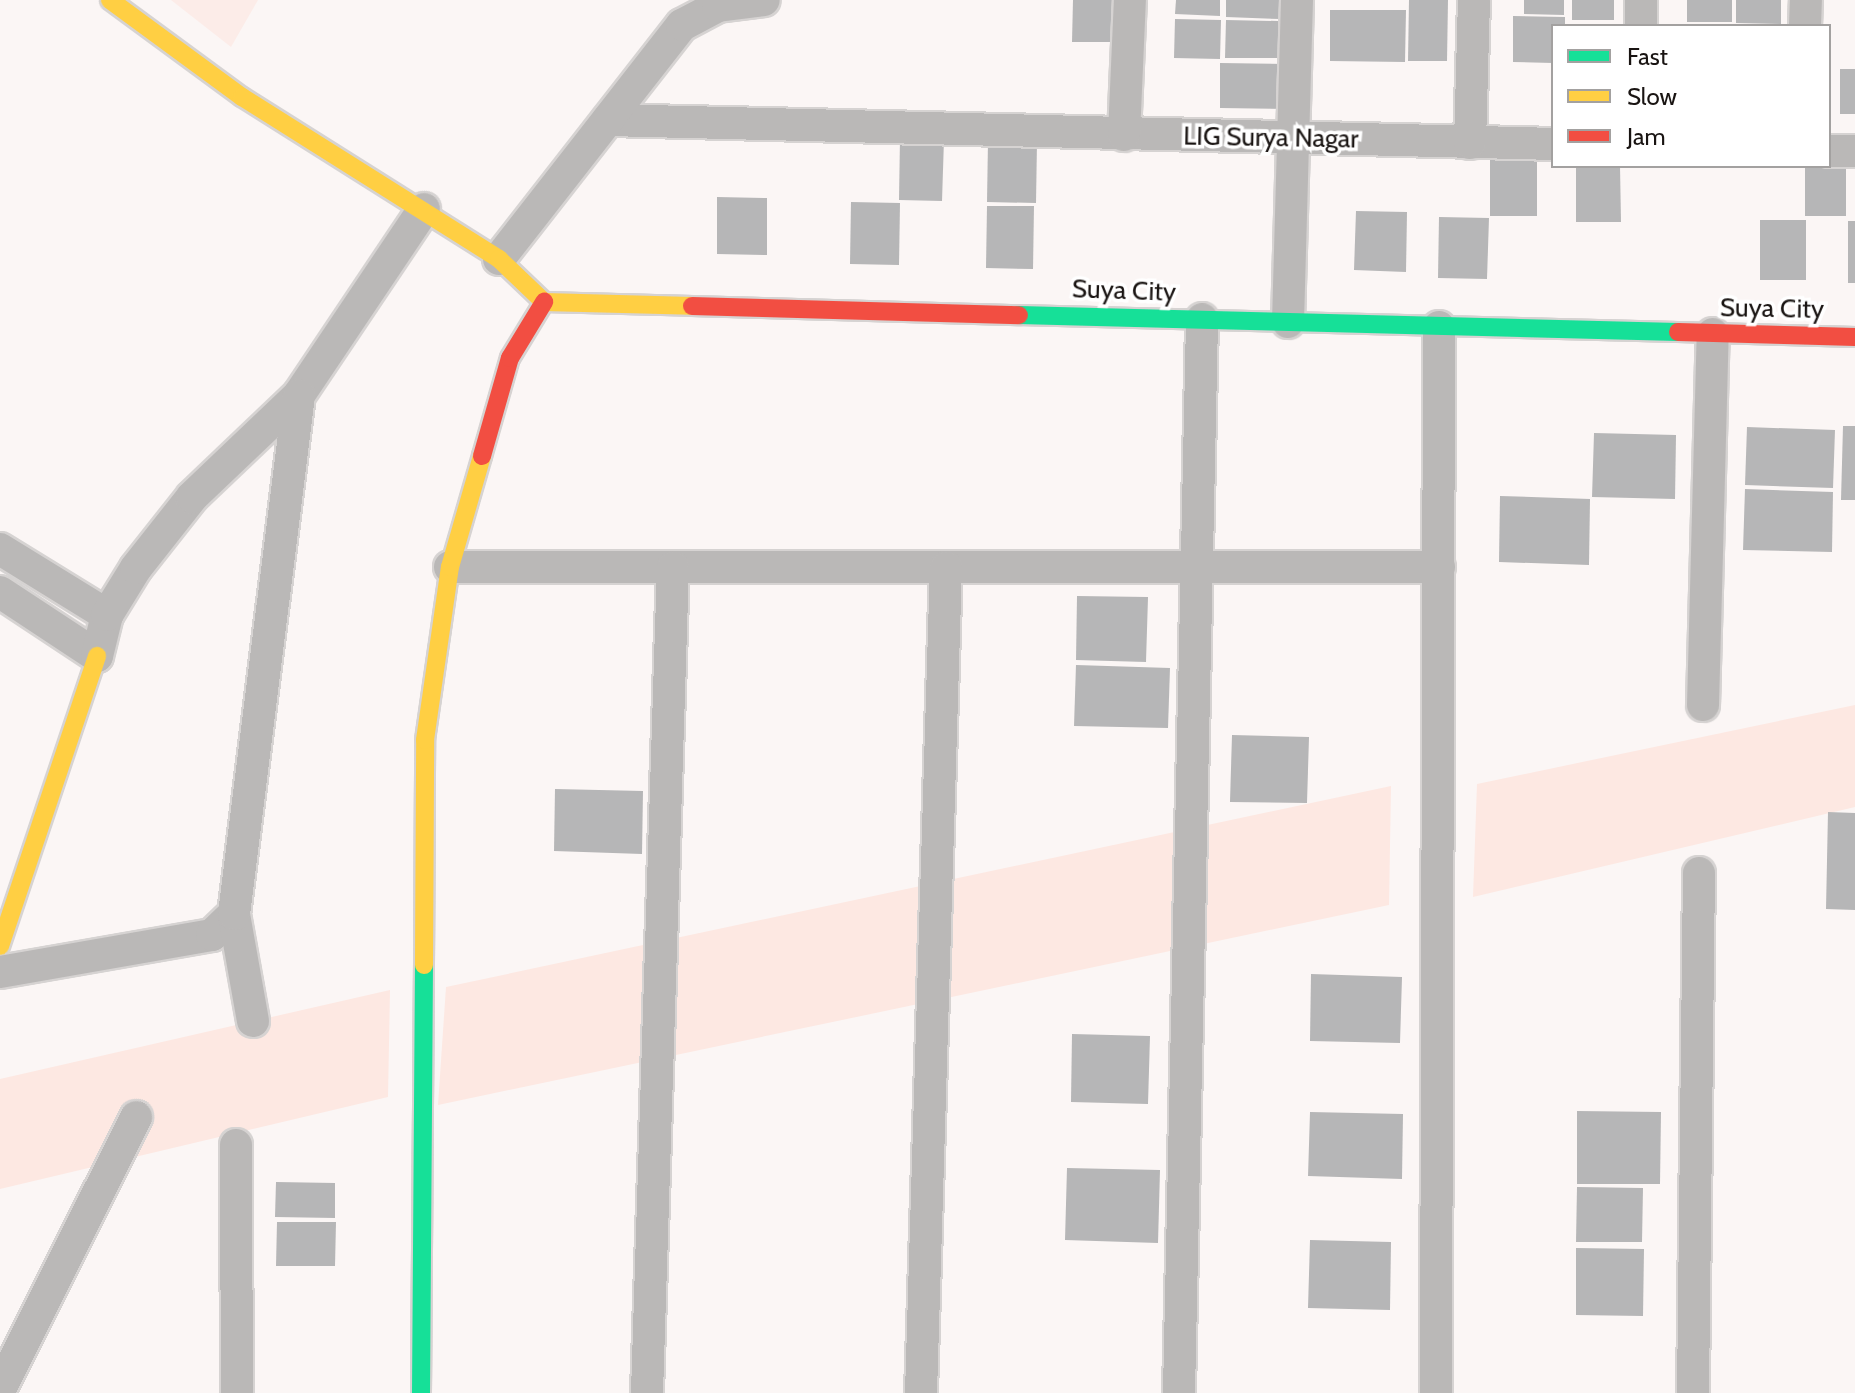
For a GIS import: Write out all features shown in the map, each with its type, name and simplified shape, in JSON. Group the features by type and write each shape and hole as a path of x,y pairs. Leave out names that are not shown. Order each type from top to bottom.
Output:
{"street":[{"path":"110,0 242,97 499,259 544,302 510,358 450,567 425,740 421,1393"},
{"path":"499,259 682,25 718,6 764,0"},
{"path":"1124,135 1130,0"},
{"path":"1288,322 1297,0"},
{"path":"1470,143 1474,0"},
{"path":"1641,0 1641,24"},
{"path":"1805,24 1806,0"},
{"name":"LIG Surya Nagar","path":"608,120 1551,144"},
{"path":"1831,151 1855,151"},
{"path":"0,946 97,656 107,615 192,497 299,395 424,209"},
{"name":"Suya City","path":"544,302 1855,337"},
{"path":"1179,1393 1202,319"},
{"path":"1436,1393 1439,327"},
{"path":"1703,705 1713,334"},
{"path":"253,1021 234,914 299,395"},
{"path":"0,549 107,615"},
{"path":"450,567 1439,567"},
{"path":"647,1393 673,567"},
{"path":"921,1393 946,567"},
{"path":"0,592 97,656"},
{"path":"1693,1393 1699,873"},
{"path":"0,972 212,935 234,914"},
{"path":"0,1389 136,1117"},
{"path":"236,1145 237,1393"}],"shaded area":[{"path":"171,0 258,0 231,47"},
{"path":"1855,705 1855,807 1473,897 1477,784"},
{"path":"1391,786 1389,905 438,1105 446,987"},
{"path":"390,990 388,1097 0,1189 0,1079"}],"building":[{"path":"1073,0 1122,0 1121,42 1072,42"},
{"path":"1176,0 1220,0 1220,16 1175,14"},
{"path":"1226,0 1281,0 1280,19 1226,17"},
{"path":"1409,0 1448,0 1447,61 1408,61"},
{"path":"1524,0 1564,0 1564,15 1524,14"},
{"path":"1572,0 1614,0 1614,20 1572,20"},
{"path":"1687,0 1732,0 1732,22 1687,22"},
{"path":"1736,0 1781,0 1781,24 1736,23"},
{"path":"1330,10 1406,10 1405,62 1330,61"},
{"path":"1513,16 1565,17 1565,24 1551,24 1551,63 1513,62"},
{"path":"1175,19 1221,20 1220,59 1174,58"},
{"path":"1226,20 1278,21 1278,58 1225,58"},
{"path":"1220,63 1285,64 1285,109 1220,108"},
{"path":"1840,69 1855,69 1855,114 1840,114"},
{"path":"900,138 944,139 942,201 899,200"},
{"path":"988,141 1037,142 1036,203 987,202"},
{"path":"1490,158 1537,158 1537,216 1490,216"},
{"path":"1846,163 1846,216 1805,216 1805,168 1831,168 1831,164"},
{"path":"1576,168 1620,168 1621,222 1576,222"},
{"path":"717,197 767,198 767,255 717,254"},
{"path":"851,202 900,203 899,265 850,264"},
{"path":"987,206 1034,206 1033,269 986,268"},
{"path":"1356,211 1407,212 1406,272 1354,270"},
{"path":"1439,217 1489,218 1487,279 1438,278"},
{"path":"1760,220 1806,220 1806,280 1760,280"},
{"path":"1848,221 1855,221 1855,283 1848,283"},
{"path":"1843,426 1855,426 1855,500 1841,500"},
{"path":"1747,427 1835,430 1833,488 1745,485"},
{"path":"1594,433 1676,435 1675,499 1592,497"},
{"path":"1745,489 1833,492 1832,552 1743,550"},
{"path":"1500,496 1590,499 1589,565 1499,562"},
{"path":"1077,596 1148,597 1146,662 1076,660"},
{"path":"1076,665 1170,668 1168,728 1074,726"},
{"path":"1232,735 1309,737 1307,803 1230,802"},
{"path":"555,789 643,791 642,854 554,851"},
{"path":"1828,812 1855,813 1855,910 1826,909"},
{"path":"1311,974 1402,977 1400,1043 1310,1041"},
{"path":"1072,1034 1150,1036 1148,1104 1071,1102"},
{"path":"1577,1111 1661,1112 1660,1184 1577,1184"},
{"path":"1310,1112 1403,1114 1402,1179 1308,1176"},
{"path":"1067,1168 1160,1170 1158,1243 1065,1240"},
{"path":"276,1182 335,1183 335,1218 275,1217"},
{"path":"1577,1187 1643,1188 1642,1242 1576,1242"},
{"path":"277,1222 336,1222 335,1266 276,1266"},
{"path":"1310,1240 1391,1242 1390,1310 1308,1308"},
{"path":"1576,1248 1644,1249 1643,1316 1576,1315"}],"traffic: fast":[{"path":"1019,315 1678,332"},
{"path":"421,1393 424,965"}],"traffic: slow":[{"path":"110,0 242,97 499,259 544,302 692,306"},
{"path":"424,965 425,740 450,567 482,456"},
{"path":"0,946 97,656"}],"traffic: jam":[{"path":"482,456 510,358 544,302"},
{"path":"692,306 1019,315"},
{"path":"1678,332 1855,337"}]}
